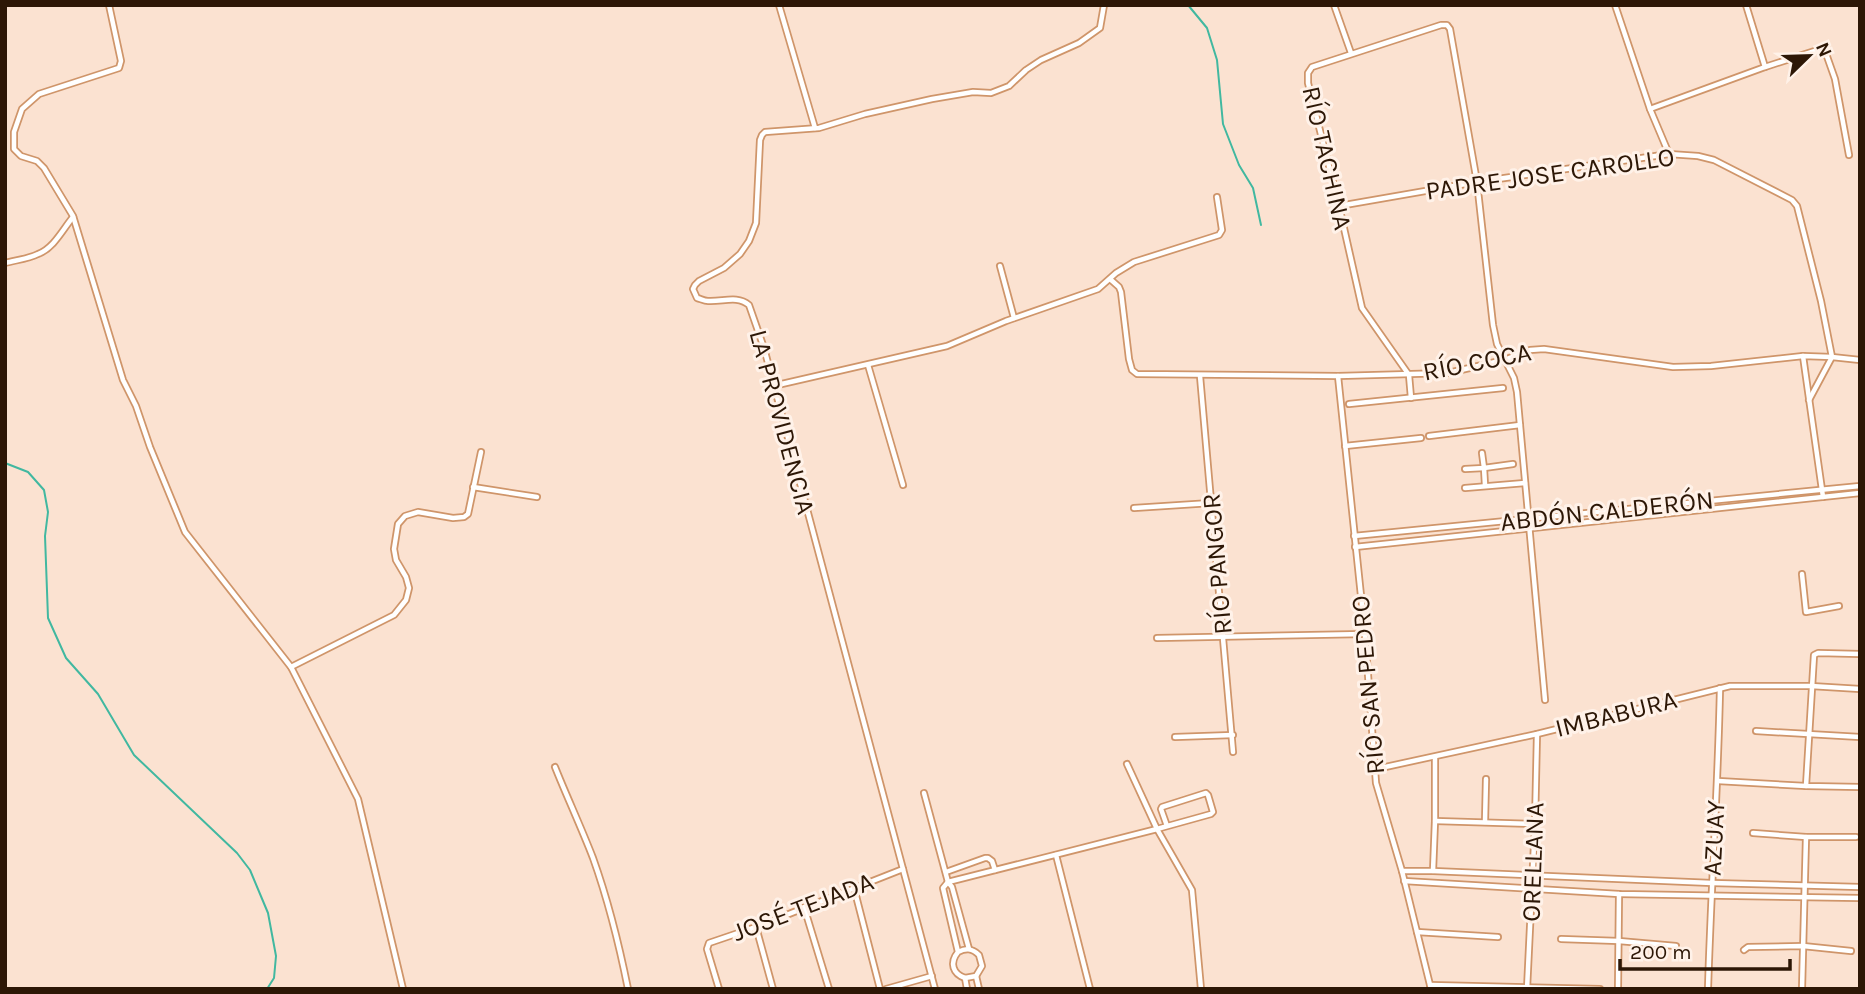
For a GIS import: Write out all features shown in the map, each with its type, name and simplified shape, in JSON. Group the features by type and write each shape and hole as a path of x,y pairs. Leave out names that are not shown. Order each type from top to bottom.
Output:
{"street":[{"path":"109,5 121,61 119,68 39,94 22,109 14,132 14,149 17,153 37,161 44,168 73,216 123,380 136,406 185,532 291,667 358,799 403,989"},
{"path":"779,5 815,128"},
{"name":"LA PROVIDENCIA","path":"936,989 764,348 749,304 737,299 708,301 697,298 693,289 699,281 724,268 740,254 749,241 757,223 762,135 769,131 815,128 932,99 973,92 991,93 1009,86 1041,60 1079,43 1100,28 1104,5"},
{"path":"1334,5 1351,53"},
{"path":"1615,5 1650,108 1669,154"},
{"path":"1746,5 1765,67"},
{"name":"RÍO TACHINA","path":"1409,375 1362,308 1307,83 1312,66 1447,25 1450,29 1478,182"},
{"path":"1650,108 1824,48 1835,79 1849,155"},
{"name":"PADRE JOSE CAROLLO","path":"1339,206 1669,154 1714,160 1795,203 1821,301 1832,357"},
{"path":"1478,182 1493,326 1497,344 1514,378 1545,700"},
{"path":"773,386 940,348 1014,318 1098,289 1134,262 1221,233 1217,197"},
{"path":"5,263 45,250 73,216"},
{"path":"1000,266 1014,318"},
{"name":"RÍO COCA","path":"1110,279 1121,292 1129,359 1134,373 1137,374 1338,376 1448,373 1504,360 1530,350 1544,349 1673,367 1711,366 1803,356 1860,360"},
{"path":"1803,356 1823,497"},
{"path":"1809,400 1832,357"},
{"path":"868,365 903,485"},
{"path":"1409,375 1412,398"},
{"name":"RÍO PANGOR","path":"1200,376 1233,752"},
{"name":"RÍO SAN PEDRO","path":"1338,376 1376,783 1402,871 1430,987"},
{"path":"1349,404 1503,388"},
{"path":"1429,436 1520,425"},
{"path":"1345,446 1421,438"},
{"path":"291,667 394,615 406,600 409,587 394,550 398,524 405,516 418,513 453,518 468,514 481,452"},
{"path":"1482,453 1485,485"},
{"path":"1465,469 1513,464"},
{"path":"1465,488 1525,483"},
{"name":"ABDÓN CALDERÓN","path":"1354,537 1860,486"},
{"path":"473,487 537,497"},
{"name":"ABDÓN CALDERÓN","path":"1355,547 1860,494"},
{"path":"1134,509 1211,503"},
{"path":"1802,574 1806,612 1839,606"},
{"path":"1157,638 1364,635"},
{"path":"1806,786 1813,657 1815,653 1860,654"},
{"name":"IMBABURA","path":"1376,769 1537,734 1720,688 1742,685 1860,689"},
{"name":"AZUAY","path":"1708,989 1720,688"},
{"path":"1756,731 1860,737"},
{"name":"ORELLANA","path":"1527,988 1537,734"},
{"path":"1175,737 1233,735"},
{"path":"1433,871 1435,757"},
{"path":"1127,764 1157,829 1192,890 1201,989"},
{"path":"555,767 592,856 607,901 628,989"},
{"path":"1485,822 1486,779"},
{"path":"1718,781 1860,787"},
{"path":"924,793 969,949"},
{"path":"958,952 943,888 948,882 1157,829 1212,813 1208,795 1206,793 1162,807 1167,826"},
{"path":"1435,821 1535,824"},
{"path":"1753,833 1856,837"},
{"path":"1802,989 1806,837"},
{"path":"1056,855 1090,989"},
{"path":"946,872 988,858 995,870"},
{"name":"JOSÉ TEJADA","path":"719,989 707,949 709,943 902,869"},
{"path":"1402,871 1860,887"},
{"path":"1404,881 1619,894 1860,898"},
{"path":"854,888 880,989"},
{"path":"1618,989 1619,894"},
{"path":"804,907 829,989"},
{"path":"756,927 774,989"},
{"path":"1417,932 1498,937"},
{"path":"1561,939 1676,946"},
{"path":"1744,950 1748,947 1803,946 1851,950"},
{"path":"969,949 979,954 982,960 980,972 976,976 965,978 959,976 953,968 954,957 958,952 969,949"},
{"path":"886,989 932,976"},
{"path":"976,976 979,989"},
{"path":"965,978 967,989"},
{"path":"1430,987 1600,989"}],"waterway":[{"path":"1188,5 1207,28 1217,60 1223,124 1239,165 1253,188 1261,225"},
{"path":"5,463 28,472 44,490 48,512 45,536 48,618 66,658 98,694 134,755 237,853 250,870 268,913 276,956 274,978 267,989"}]}
